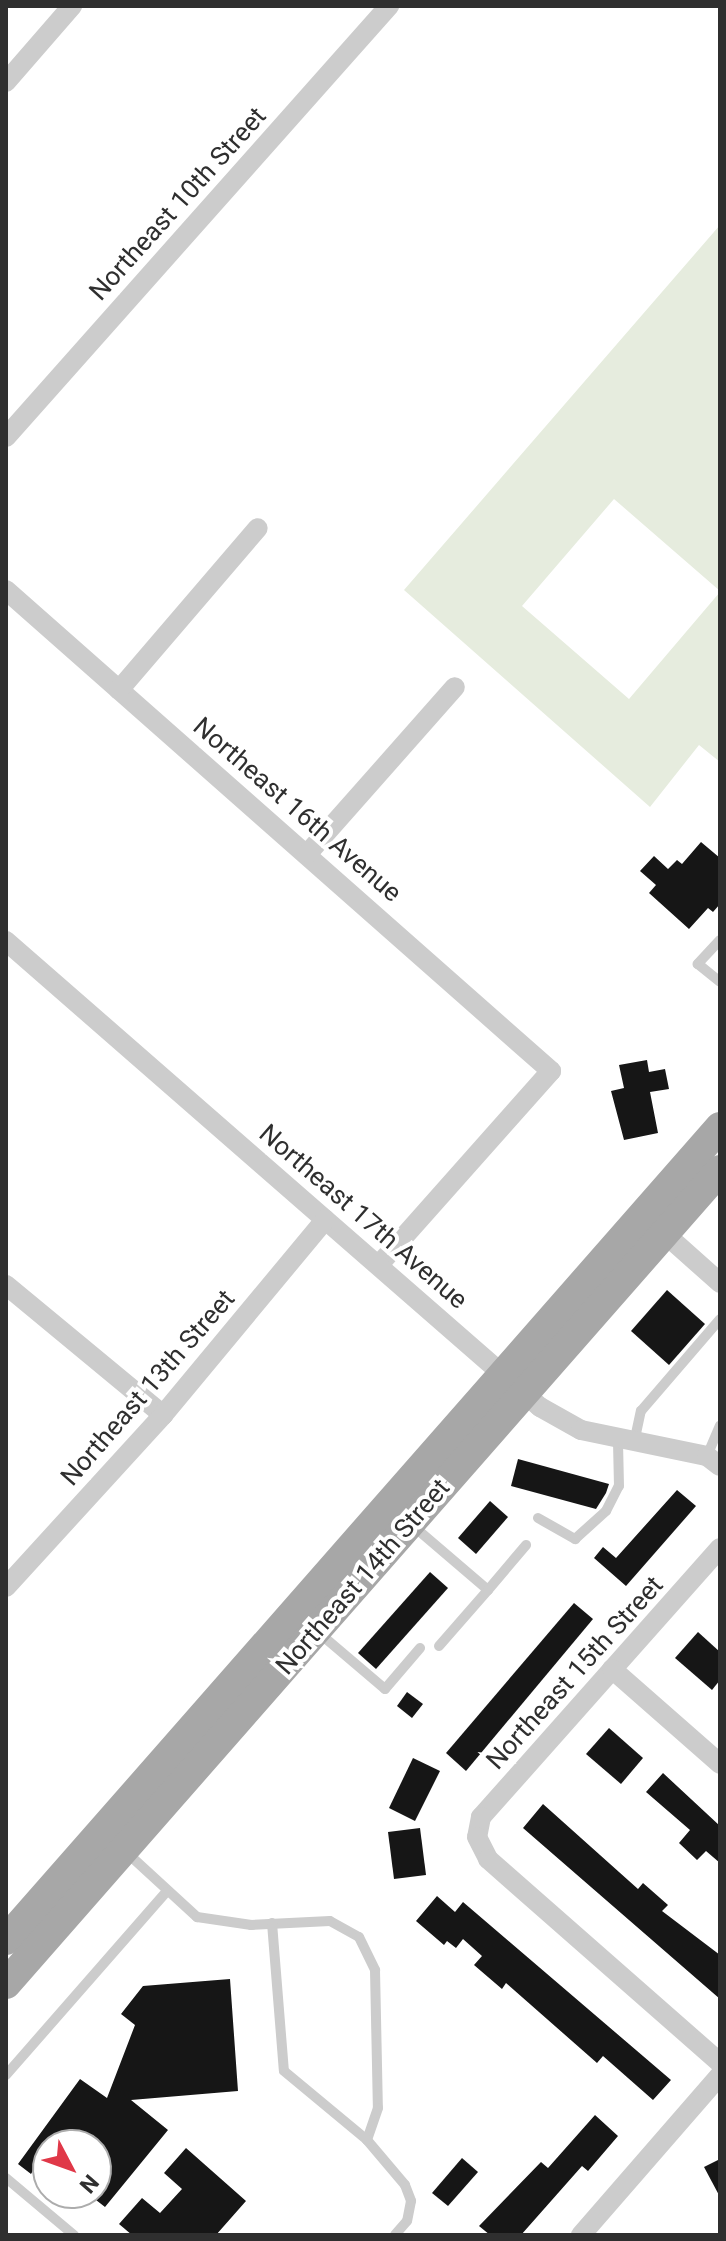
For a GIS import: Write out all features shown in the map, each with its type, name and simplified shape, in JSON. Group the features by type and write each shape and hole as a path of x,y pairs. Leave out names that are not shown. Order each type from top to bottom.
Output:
{"main road":[{"name":"Northeast 14th Street","path":"6,1984 113,1840 654,1223 720,1127"},
{"name":"Northeast 14th Street","path":"654,1223 720,1170"},
{"name":"Northeast 14th Street","path":"6,1940 113,1840 316,1630 410,1524 514,1384"}],"street":[{"path":"6,82 72,6"},
{"name":"Northeast 10th Street","path":"6,437 389,6"},
{"path":"119,690 258,528"},
{"name":"Northeast 16th Avenue","path":"6,590 309,852 551,1071 379,1265"},
{"path":"309,852 455,687"},
{"name":"Northeast 17th Avenue","path":"6,941 514,1384 568,1425 626,1442 714,1461"},
{"name":"Northeast 13th Street","path":"6,1587 163,1415 325,1220"},
{"path":"654,1223 720,1283"},
{"path":"6,1285 163,1415"},
{"name":"Northeast 15th Street","path":"720,1548 481,1817 477,1837 488,1859 720,2063"},
{"path":"612,1669 720,1764"},
{"path":"581,2235 720,2075"}],"lane":[{"path":"720,940 698,964 720,982"},
{"path":"538,1518 575,1539 606,1511 619,1486 626,1442 641,1411 720,1319"},
{"path":"714,1461 720,1426"},
{"path":"410,1524 488,1590"},
{"path":"439,1646 526,1545"},
{"path":"316,1630 385,1689 420,1648"},
{"path":"113,1840 166,1892 197,1917 216,1923 340,1923 359,1937 375,1970 378,2108 367,2140"},
{"path":"6,2075 166,1892"},
{"path":"272,1923 284,2071 367,2140 410,2194 411,2211 395,2235"},
{"path":"6,2178 74,2235"}],"shaded area":[{"path":"720,225 720,591 614,499 522,606 629,699 720,592 720,762 699,745 650,807 404,590"}],"building":[{"path":"701,842 720,858 720,904 713,912 708,908 689,929 649,893 656,885 640,871 654,856 668,869 677,860 682,864"},
{"path":"647,1060 649,1072 665,1069 669,1089 650,1092 658,1133 624,1140 611,1091 624,1088 619,1065"},
{"path":"667,1290 705,1324 669,1365 631,1331"},
{"path":"518,1459 609,1484 596,1509 511,1486"},
{"path":"677,1490 696,1506 626,1586 594,1558 603,1547 616,1558"},
{"path":"490,1501 508,1517 476,1554 458,1538"},
{"path":"430,1572 448,1588 376,1669 358,1653"},
{"path":"574,1603 593,1619 466,1771 446,1753"},
{"path":"698,1632 720,1652 720,1680 712,1690 675,1658"},
{"path":"407,1692 423,1704 412,1718 397,1706"},
{"path":"609,1728 643,1758 621,1784 586,1754"},
{"path":"413,1758 440,1771 415,1821 389,1808"},
{"path":"663,1773 720,1826 720,1863 706,1851 697,1860 679,1843 690,1830 646,1792"},
{"path":"543,1804 638,1889 643,1883 668,1905 662,1911 720,1955 720,1999 523,1828"},
{"path":"420,1828 426,1875 394,1879 388,1832"},
{"path":"437,1896 455,1912 463,1902 671,2080 653,2100 603,2056 597,2063 506,1983 502,1989 474,1965 482,1956 463,1939 456,1948 447,1941 444,1945 416,1921"},
{"path":"230,1979 238,2091 131,2100 168,2130 112,2198 112,2129 44,2129 80,2079 107,2098 135,2025 121,2014 143,1986"},
{"path":"595,2115 618,2136 588,2171 582,2166 521,2235 490,2235 479,2226 541,2162 548,2168"},
{"path":"32,2145 31,2174 18,2164"},
{"path":"186,2148 246,2201 216,2235 132,2235 119,2224 142,2198 160,2213 182,2189 164,2173"},
{"path":"462,2158 478,2172 448,2206 432,2193"},
{"path":"720,2159 720,2197 704,2167"}]}
